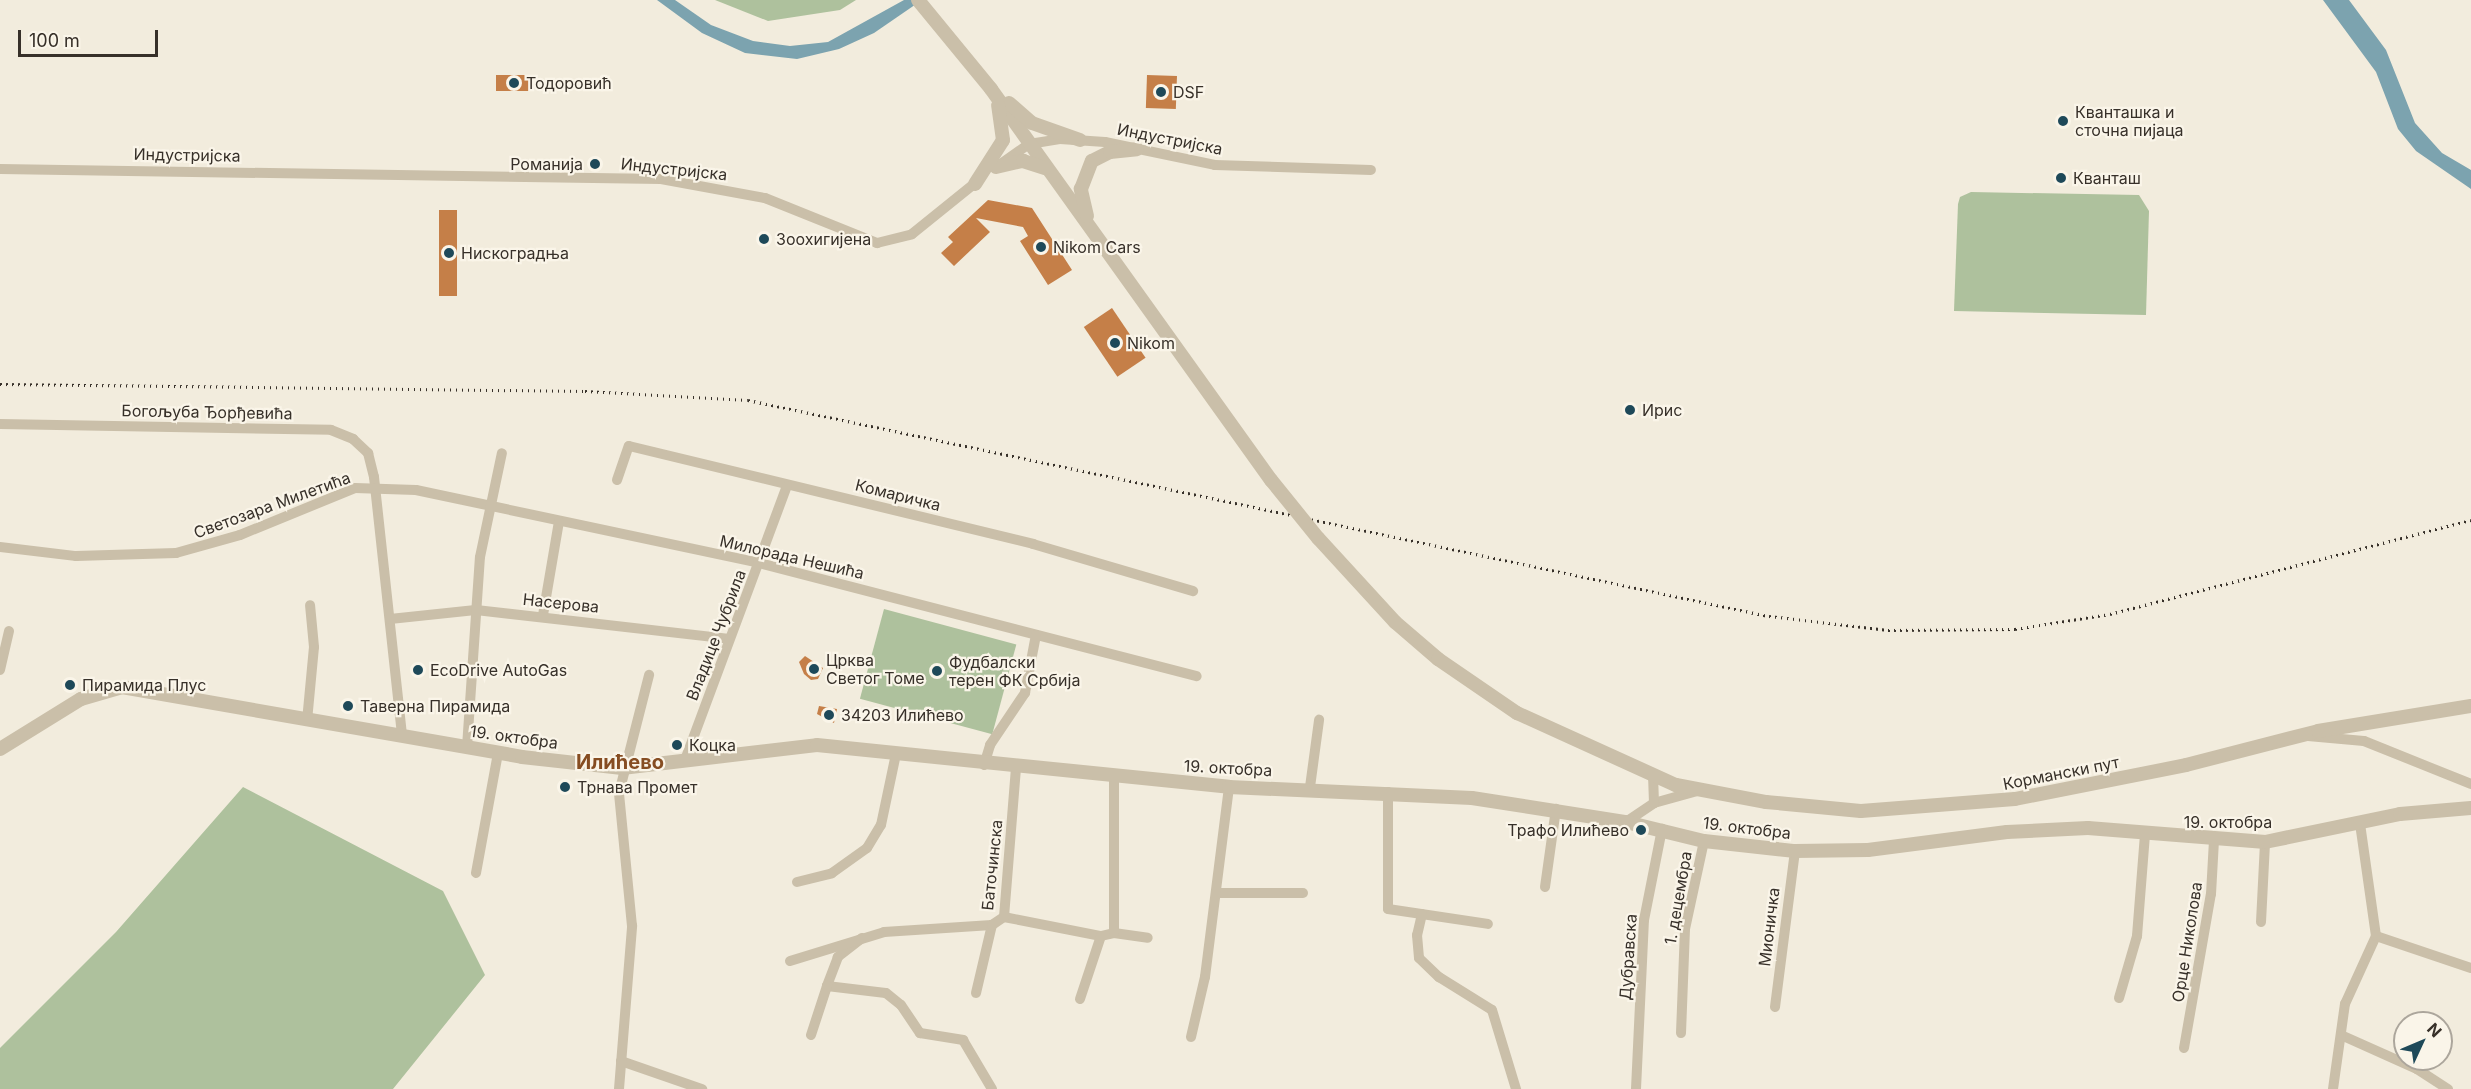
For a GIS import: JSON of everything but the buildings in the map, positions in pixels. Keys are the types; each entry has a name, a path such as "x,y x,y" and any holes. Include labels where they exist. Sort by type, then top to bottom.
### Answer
{"street":[{"path":"918,0 992,89 1002,116 1003,140 975,184"},
{"path":"967,59 1032,123 1080,140"},
{"name":"Кормански пут","path":"992,89 1029,144 1089,224 1271,480 1318,538 1395,622 1480,691 1549,731 1653,776 1700,791 1851,810 1966,805 2186,765 2302,736 2471,705"},
{"name":"Индустријска","path":"0,169 661,179 765,198 877,243 912,234 996,167 1029,144 1080,140 1215,165 1371,170"},
{"path":"1089,224 1081,189 1087,167 1110,152 1137,150"},
{"path":"996,167 1033,161 1049,171"},
{"name":"Богољуба Ђорђевића","path":"0,424 331,430 344,433 368,453 375,490 402,735"},
{"name":"Комаричка","path":"616,480 629,446 1033,544 1192,591"},
{"path":"467,747 476,610 489,506 502,453"},
{"name":"Владице Чубрила","path":"685,760 787,486"},
{"name":"Светозара Милетића","path":"0,547 76,556 176,554 240,535 355,488 375,490"},
{"name":"Милорада Нешића","path":"375,490 416,490 759,563 1197,676"},
{"path":"543,615 559,521"},
{"path":"307,721 314,647 310,605"},
{"name":"Насерова","path":"390,619 476,610 543,615 729,639"},
{"path":"0,670 9,631"},
{"path":"984,765 990,745 1025,693 1036,635"},
{"path":"619,1089 632,926 621,813 622,768 649,675"},
{"name":"19. октобра","path":"0,749 81,699 122,687 226,702 307,721 402,735 498,753 622,768 817,745 984,765 1229,787 1388,792 1556,809 1657,828 1704,841 1795,851 1868,850 2007,832 2088,828 2214,840 2265,842 2360,823 2471,808"},
{"path":"1310,788 1319,720"},
{"path":"2302,736 2364,741 2471,784"},
{"path":"477,873 498,753"},
{"path":"797,882 832,873 867,848 880,825 896,754"},
{"name":"Баточинска","path":"976,993 992,925 1004,917 1016,767"},
{"path":"1653,776 1650,808 1657,828"},
{"path":"1114,777 1114,933"},
{"path":"1191,1037 1206,977 1229,787"},
{"path":"1626,822 1650,808 1700,791"},
{"path":"1388,792 1388,909 1488,924"},
{"path":"1545,888 1556,809"},
{"path":"2333,1089 2345,1004 2376,936 2360,823"},
{"name":"Дубравска","path":"1636,1089 1644,920 1657,828"},
{"path":"2119,998 2137,936 2145,834"},
{"name":"Орце Николова","path":"2184,1048 2211,894 2214,840"},
{"name":"1. децембра","path":"1681,1033 1685,929 1704,841"},
{"path":"2261,922 2265,842"},
{"name":"Мионичка","path":"1775,1007 1795,851"},
{"path":"1216,893 1303,893"},
{"path":"1422,914 1417,935 1419,958 1439,977 1492,1010 1516,1089"},
{"path":"1004,917 1101,936 1114,933 1148,938"},
{"path":"789,961 862,938 898,930 992,925"},
{"path":"1080,999 1101,936"},
{"path":"2376,936 2471,968"},
{"path":"811,1035 838,957 862,938"},
{"path":"827,986 876,989 894,998 920,1033 963,1040 992,1089"},
{"path":"2341,1035 2417,1069 2448,1089"},
{"path":"621,1061 702,1089"}],"green space":[{"path":"715,0 856,0 840,10 768,21"},
{"path":"1971,192 2139,195 2149,211 2146,315 1954,311 1958,204 1960,197"},
{"name":"Фудбалски терен ФК Србија","path":"884,609 1016,644 992,734 860,699"},
{"path":"243,787 443,891 485,975 393,1089 0,1089 0,1048 116,932"}],"water":[{"path":"657,0 675,0 711,25 753,41 790,46 828,42 904,0 922,0 874,33 839,49 797,59 745,53 702,33"},
{"path":"2323,0 2349,0 2386,50 2415,123 2442,153 2471,170 2471,189 2416,151 2398,129 2376,72"}],"railway":[{"path":"0,384 585,391 748,400 1769,616 1888,630 2015,629 2110,614 2471,520"}],"place":[{"name":"Тодоровић","path":"514,83"},
{"name":"DSF","path":"1161,92"},
{"name":"Кванташка и сточна пијаца","path":"2063,121"},
{"name":"Романија","path":"595,164"},
{"name":"Кванташ","path":"2061,178"},
{"name":"Зоохигијена","path":"764,239"},
{"name":"Nikom Cars","path":"1041,247"},
{"name":"Нискоградња","path":"449,253"},
{"name":"Nikom","path":"1115,343"},
{"name":"Ирис","path":"1630,410"},
{"name":"Црква Светог Томе","path":"814,669"},
{"name":"EcoDrive AutoGas","path":"418,670"},
{"name":"Фудбалски терен ФК Србија","path":"937,671"},
{"name":"Пирамида Плус","path":"70,685"},
{"name":"Таверна Пирамида","path":"348,706"},
{"name":"34203 Илићево","path":"829,715"},
{"name":"Коцка","path":"677,745"},
{"name":"Трнава Промет","path":"565,787"},
{"name":"Трафо Илићево","path":"1641,830"}],"district":[{"name":"Илићево","path":"620,762"}]}
